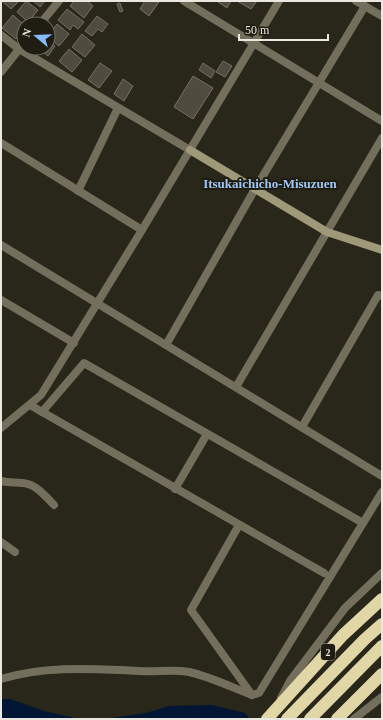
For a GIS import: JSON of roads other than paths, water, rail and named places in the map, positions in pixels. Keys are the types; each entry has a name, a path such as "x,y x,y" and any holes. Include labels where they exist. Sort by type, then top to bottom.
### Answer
{"highway":[{"name":"2","path":"267,718 343,635 382,599"},
{"name":"2","path":"287,719 359,644 382,624"},
{"path":"310,719 382,646"},
{"path":"337,719 382,674"}],"street":[{"path":"46,16 58,1"},
{"path":"184,1 382,121"},
{"path":"1,428 41,395 74,343 279,1"},
{"path":"356,1 382,16"},
{"path":"166,345 255,189 365,6"},
{"path":"1,35 16,43"},
{"path":"1,72 16,53"},
{"path":"37,56 118,108 326,232 382,250"},
{"path":"78,191 118,108"},
{"path":"236,387 382,138"},
{"path":"1,143 142,230"},
{"path":"1,245 382,476"},
{"path":"302,427 378,295 382,296"},
{"path":"1,300 74,343"},
{"path":"42,412 84,363 363,523"},
{"path":"30,405 239,526 324,573"},
{"path":"1,417 8,422"},
{"path":"175,489 207,434"},
{"path":"1,481 24,483 36,487 54,505"},
{"path":"1,679 39,670 68,668 188,672 212,679 252,695 259,693 382,492"},
{"path":"239,526 191,610 252,695"},
{"path":"1,542 15,552"},
{"path":"276,708 290,681 345,608 382,573"},
{"path":"354,719 382,697"}],"water":[{"path":"1,699 10,699 44,711 79,719 1,719"},
{"path":"212,705 245,713 250,719 105,719 146,713 169,706"}],"district":[{"name":"Itsukaichicho-Misuzuen","path":"270,183"}]}
